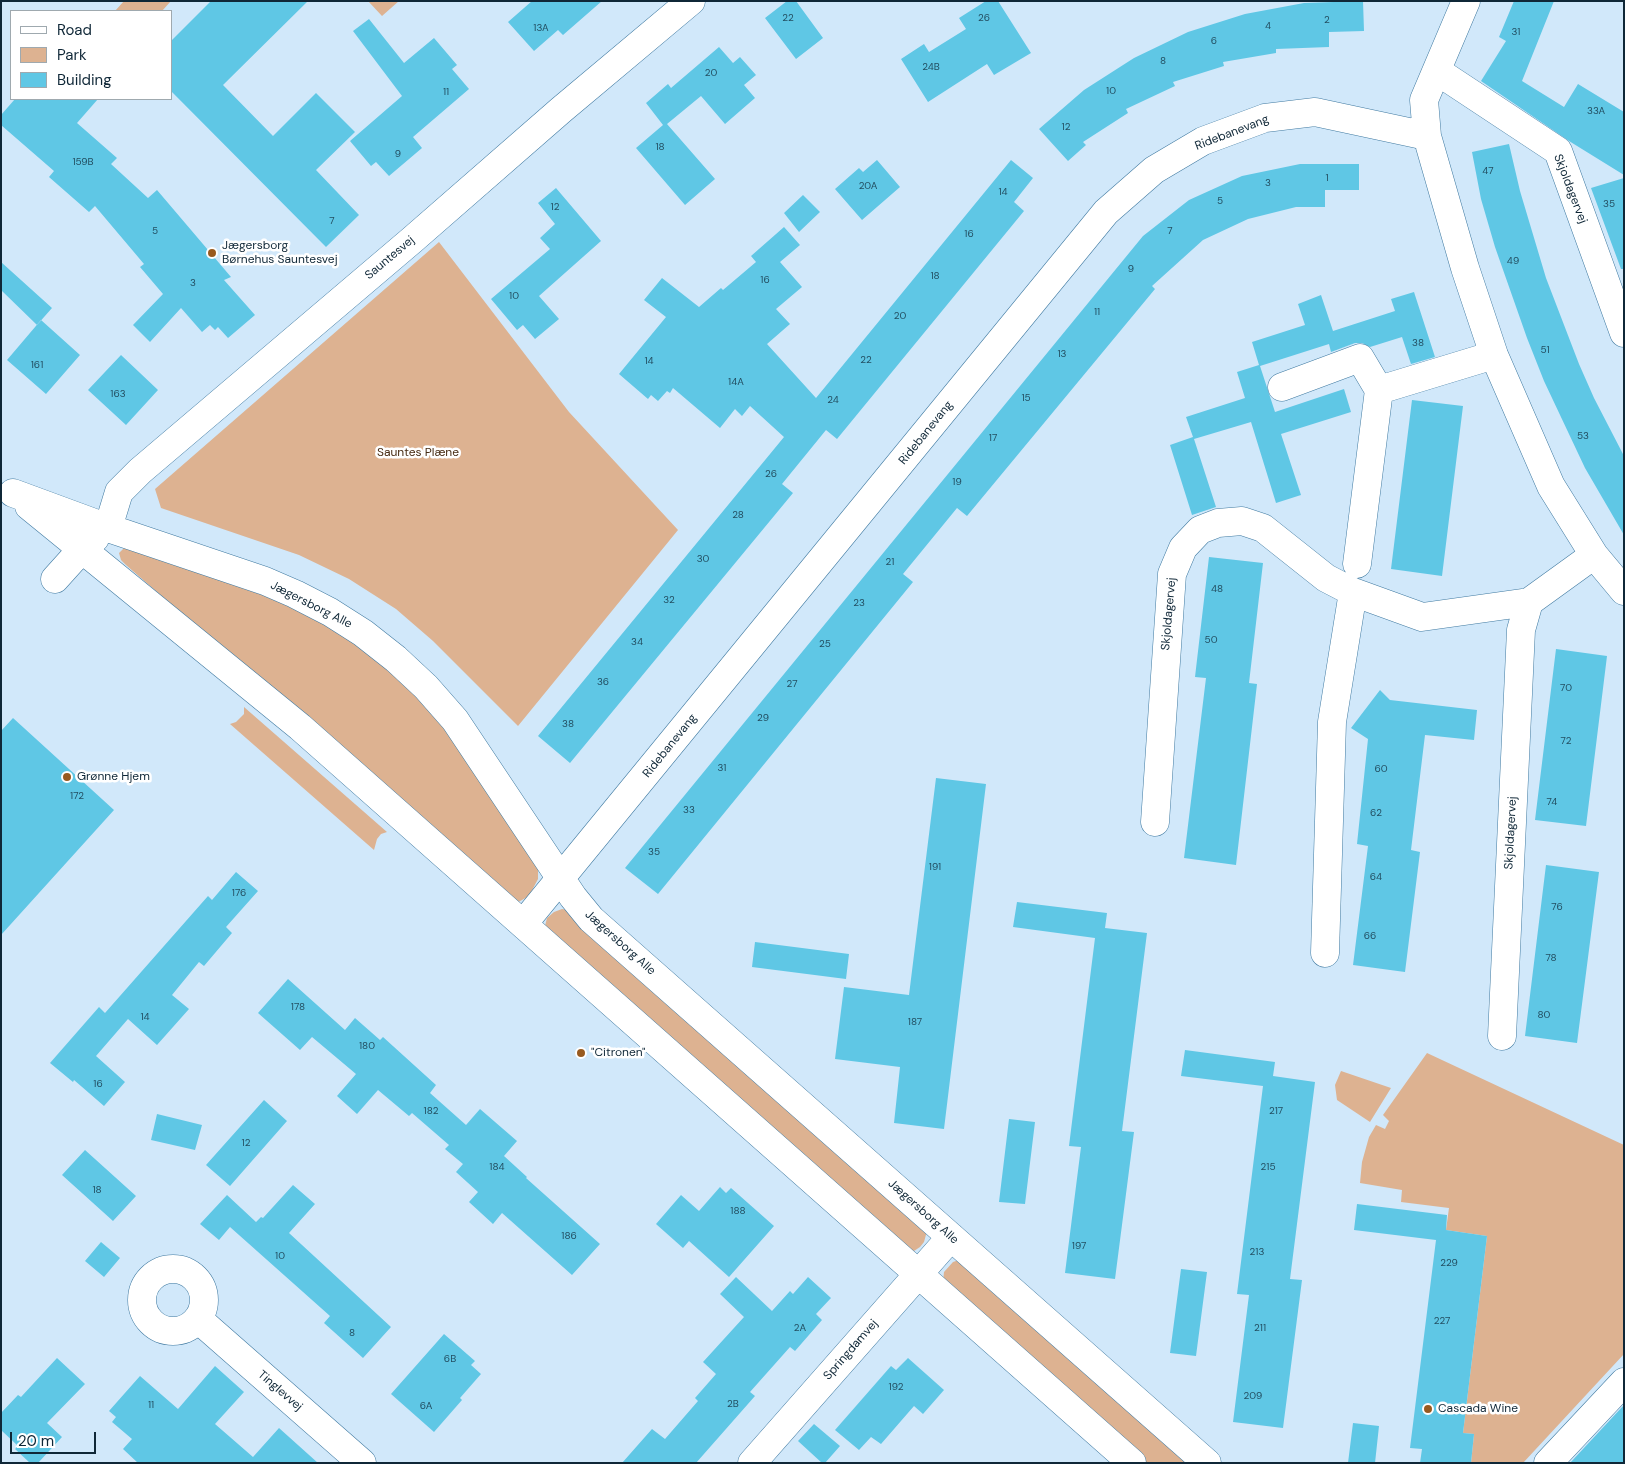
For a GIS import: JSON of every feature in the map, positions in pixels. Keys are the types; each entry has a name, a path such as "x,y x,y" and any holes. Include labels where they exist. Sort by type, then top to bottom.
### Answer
{"street":[{"name":"Sauntesvej","path":"108,528 119,492 140,471 691,1"},
{"path":"1466,1 1424,100 1427,136 1465,268 1494,355 1551,486 1594,555 1624,592"},
{"name":"Skjoldagervej","path":"1437,71 1558,152 1624,333"},
{"name":"Ridebanevang","path":"523,924 1106,212 1154,170 1203,141 1265,118 1315,112 1427,136"},
{"path":"1379,390 1494,355"},
{"path":"1282,387 1360,358 1379,390 1357,564"},
{"name":"Jægersborg Alle","path":"7,488 108,528 265,581 312,603 363,633 396,659 420,681 455,720 573,897 591,919 1207,1463"},
{"name":"Jægersborg Alle","path":"7,488 300,727 1132,1463"},
{"name":"Skjoldagervej","path":"1155,822 1172,574 1183,548 1200,530 1218,523 1242,521 1263,528 1326,578 1353,592 1422,617 1529,602 1594,555"},
{"path":"55,579 82,549 108,528"},
{"path":"1325,953 1332,722 1353,592"},
{"name":"Skjoldagervej","path":"1502,1036 1521,630 1529,602"},
{"name":"Springdamvej","path":"752,1463 951,1237"},
{"name":"Tinglevvej","path":"198,1319 362,1463"},
{"path":"1548,1463 1624,1382"}],"green space":[{"path":"124,1 171,1 163,10 116,10"},
{"path":"368,1 399,1 382,16"},
{"name":"Sauntes Plæne","path":"439,242 569,412 678,530 518,726 433,641 396,609 349,579 299,555 161,508 155,489"},
{"path":"126,546 255,587 365,646 431,709 538,865 538,879 529,896 515,904 126,565 121,560 119,553"},
{"path":"244,707 387,832 381,834 377,839 374,850 230,724 236,722 244,714"},
{"path":"562,909 568,910 927,1231 924,1242 920,1247 914,1251 909,1250 545,926 547,918 554,912"},
{"path":"1427,1053 1624,1145 1624,1354 1523,1463 1471,1463 1474,1434 1463,1433 1487,1236 1446,1230 1449,1208 1401,1202 1402,1190 1360,1183 1362,1162 1369,1137 1376,1125 1385,1129 1389,1121 1383,1115"},
{"path":"1341,1071 1391,1088 1370,1122 1337,1100 1335,1085"},
{"path":"959,1260 1193,1463 1146,1463 947,1287 943,1281 944,1272 953,1262"}],"building":[{"path":"211,1 308,1 223,85 273,136 316,93 355,132 316,170 359,215 326,247 172,92 172,40"},
{"path":"532,1 602,1 563,35 558,30 534,51 508,22"},
{"path":"787,1 796,1 823,38 796,59 765,18"},
{"path":"986,1 998,1 1031,53 994,75 987,64 928,102 901,59 924,44 929,52 966,29 959,18"},
{"path":"1363,1 1364,31 1329,32 1329,47 1276,49 1276,53 1223,62 1224,66 1173,82 1175,86 1126,109 1128,113 1083,142 1086,145 1068,161 1039,129 1084,90 1134,58 1188,32 1245,14 1304,3"},
{"path":"1514,1 1554,1 1522,81 1564,107 1578,84 1624,112 1624,175 1569,141 1481,81 1506,41 1499,37"},
{"path":"369,19 404,63 434,38 457,65 452,69 469,89 413,137 422,148 389,176 376,162 371,166 350,141 402,96 353,31"},
{"path":"719,47 733,63 740,57 756,75 744,85 755,98 725,124 701,96 667,124 715,179 685,205 636,148 663,125 646,103 668,84 671,88"},
{"path":"14,100 97,100 77,123 117,158 111,164 148,198 157,190 231,277 224,280 255,315 228,338 218,327 215,330 210,325 202,332 181,308 150,342 133,325 163,294 140,267 144,264 95,206 89,212 49,177 54,171 1,125 1,115"},
{"path":"1509,144 1520,191 1546,278 1579,364 1624,456 1624,535 1585,468 1544,381 1495,247 1481,199 1472,152"},
{"path":"877,160 900,187 862,220 835,189 859,168 863,172"},
{"path":"1011,160 1033,178 1014,202 1024,211 837,439 826,430 782,484 793,493 570,763 538,736 784,437 750,406 742,416 735,409 720,428 673,388 670,393 667,391 658,401 651,395 648,399 619,374 666,317 644,300 662,278 699,307 721,288 723,290 756,262 751,256 784,227 800,245 780,262 802,287 776,309 790,324 767,344 816,398"},
{"path":"1300,164 1359,164 1359,190 1325,190 1325,207 1296,207 1248,219 1203,240 1152,286 1155,289 967,516 957,508 903,574 913,582 658,894 625,868 1143,236 1189,200 1242,176"},
{"path":"1624,178 1624,269 1621,269 1591,188"},
{"path":"556,188 601,241 539,296 559,319 535,339 523,325 517,330 491,299 550,249 540,238 555,224 538,203"},
{"path":"803,195 820,212 799,232 784,213"},
{"path":"1,262 52,308 37,325 1,290"},
{"path":"1414,292 1435,357 1411,364 1402,337 1370,347 1362,343 1355,343 1331,352 1329,344 1260,366 1275,412 1344,389 1351,412 1281,434 1301,495 1276,503 1251,422 1194,439 1216,507 1192,515 1170,445 1193,437 1186,417 1245,398 1237,372 1259,365 1252,342 1305,325 1298,304 1321,295 1333,331 1395,311 1391,299"},
{"path":"41,320 80,355 46,394 7,360"},
{"path":"121,355 158,390 126,425 88,390"},
{"path":"1412,400 1463,406 1442,576 1391,569"},
{"path":"1209,557 1263,563 1249,683 1257,684 1236,865 1184,858 1206,678 1195,677"},
{"path":"1556,649 1607,656 1586,826 1535,820"},
{"path":"1380,690 1390,700 1477,710 1474,740 1425,735 1411,850 1420,852 1405,972 1353,965 1368,846 1357,844 1368,739 1351,728"},
{"path":"13,718 114,810 1,935 1,731"},
{"path":"936,778 986,784 944,1129 894,1123 900,1067 835,1059 844,987 909,995"},
{"path":"1546,865 1599,872 1577,1043 1525,1036"},
{"path":"236,872 258,891 226,927 232,933 204,966 199,962 172,995 189,1009 157,1045 128,1019 96,1056 125,1082 104,1106 74,1080 73,1082 50,1063 99,1007 105,1013 208,896 212,900"},
{"path":"1017,902 1107,913 1105,928 1147,933 1122,1131 1134,1132 1115,1279 1065,1273 1081,1147 1069,1146 1095,938 1013,927"},
{"path":"755,942 849,954 846,979 752,967"},
{"path":"288,979 345,1030 355,1018 380,1040 383,1037 436,1085 430,1093 466,1125 480,1109 517,1141 504,1156 600,1244 572,1275 502,1213 493,1224 469,1202 478,1192 456,1172 463,1164 445,1149 449,1145 412,1113 409,1116 378,1090 357,1114 337,1096 356,1074 312,1037 300,1050 258,1013"},
{"path":"1185,1050 1275,1062 1273,1076 1315,1082 1290,1279 1302,1280 1283,1428 1233,1422 1249,1295 1237,1294 1263,1086 1181,1076"},
{"path":"264,1100 287,1121 230,1186 206,1165"},
{"path":"157,1114 202,1125 195,1150 151,1140"},
{"path":"1009,1119 1035,1122 1025,1204 999,1202"},
{"path":"85,1150 136,1196 113,1221 62,1175"},
{"path":"293,1185 315,1204 289,1233 391,1327 363,1358 324,1323 330,1316 230,1227 219,1240 200,1224 227,1195 256,1222 261,1217 263,1218"},
{"path":"720,1187 726,1193 731,1188 774,1226 729,1277 689,1241 683,1248 656,1224 681,1195 699,1211"},
{"path":"1357,1204 1447,1215 1446,1230 1487,1236 1463,1433 1474,1434 1471,1463 1420,1463 1422,1449 1410,1448 1436,1240 1354,1230"},
{"path":"101,1242 120,1258 104,1277 85,1261"},
{"path":"1181,1269 1207,1272 1196,1356 1170,1353"},
{"path":"736,1277 772,1311 790,1291 793,1294 808,1277 831,1298 816,1314 822,1320 795,1351 790,1347 750,1392 755,1396 696,1463 622,1463 652,1429 665,1439 698,1401 695,1398 716,1374 703,1362 744,1317 720,1294"},
{"path":"444,1334 475,1361 471,1365 481,1374 460,1398 462,1400 434,1432 391,1394"},
{"path":"57,1358 85,1384 47,1423 62,1437 38,1463 30,1463 15,1449 18,1446 1,1430 1,1413 18,1395 21,1397"},
{"path":"908,1358 944,1390 923,1414 914,1406 881,1444 871,1437 859,1450 835,1430 891,1366 896,1370"},
{"path":"215,1366 244,1392 215,1424 253,1457 279,1428 318,1463 138,1463 123,1449 132,1439 112,1422 116,1417 109,1411 140,1376 178,1409"},
{"path":"1624,1405 1624,1463 1570,1463"},
{"path":"1353,1423 1379,1426 1375,1463 1348,1463"},
{"path":"814,1424 840,1446 825,1463 822,1463 798,1441"}],"place":[{"name":"Jægersborg Børnehus Sauntesvej","path":"212,253"},
{"name":"Grønne Hjem","path":"67,777"},
{"name":"\"Citronen\"","path":"581,1053"},
{"name":"Cascada Wine","path":"1428,1409"}]}
